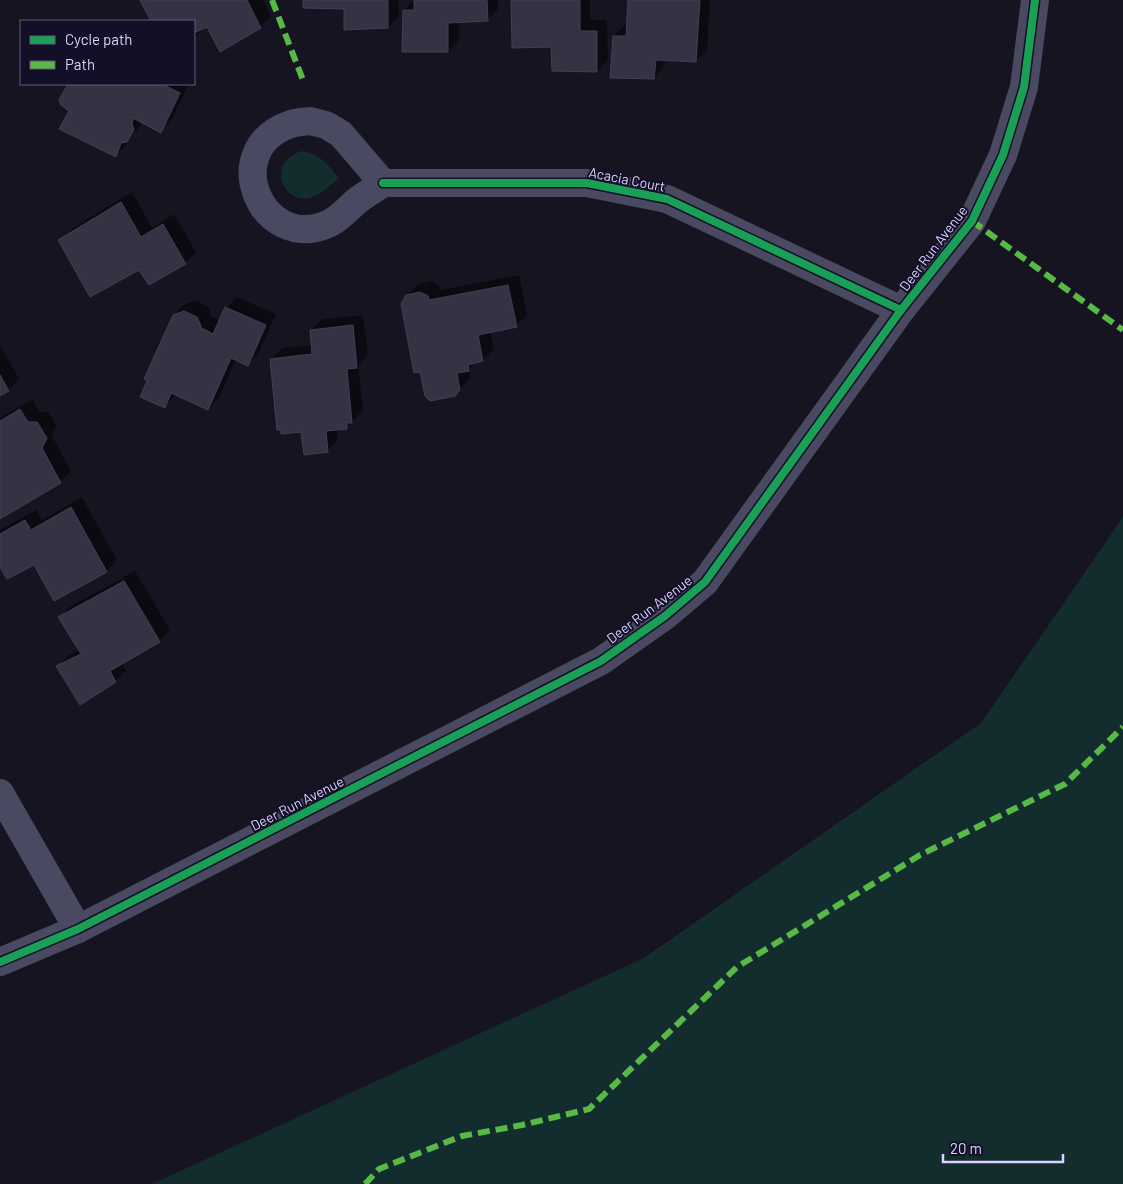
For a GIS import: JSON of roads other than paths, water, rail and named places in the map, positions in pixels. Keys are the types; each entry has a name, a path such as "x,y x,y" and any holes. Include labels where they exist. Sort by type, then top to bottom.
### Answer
{"street":[{"name":"Deer Run Avenue","path":"0,962 78,929 601,661 665,616 705,582 901,310 972,221 1003,155 1024,87 1034,0"},
{"path":"310,121 326,125 341,134 383,183 329,224 311,228 294,228 277,221 264,209 255,193 252,176 255,158 263,142 276,130 292,123 310,121"},
{"name":"Acacia Court","path":"383,183 587,183 668,200 901,310"},
{"path":"0,793 78,929"}]}
